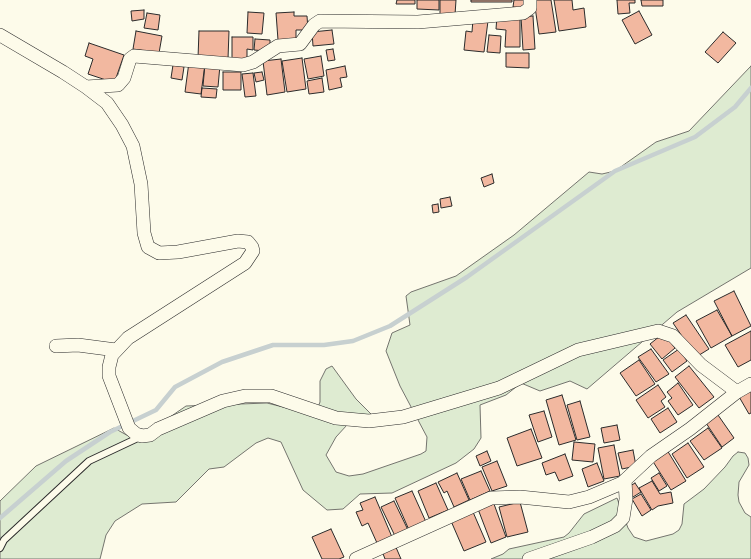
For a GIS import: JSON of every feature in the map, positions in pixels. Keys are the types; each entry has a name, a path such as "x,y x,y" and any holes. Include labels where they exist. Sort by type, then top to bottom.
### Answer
{"street":[{"path":"86,87 118,85 124,78 130,59 134,56 243,65 253,62 278,46 300,44 314,25 320,21 418,22 523,13 530,8 530,0"},
{"path":"0,36 64,72 107,103 122,125 133,146 141,184 144,233 148,247 159,254 238,241 248,242 252,247 253,251 245,263 128,338 116,350 110,361 109,376 129,428 142,436 150,435 158,429 223,400 245,396 271,396 336,418 369,421 403,417 499,388 578,350 658,331 673,336 701,365 737,392"},
{"path":"56,346 78,345 116,350"},
{"path":"356,559 491,498 520,497 569,502 589,497 622,483 651,456 690,429 737,392 751,384"},
{"path":"529,559 592,538 615,526 623,518 626,499 625,480"}],"lane":[{"path":"0,548 4,540 89,461 142,436"}],"green space":[{"path":"751,66 751,268 677,312 587,389 570,381 540,391 521,383 506,395 480,405 481,438 474,449 456,463 392,493 360,494 343,509 327,510 303,490 281,442 268,438 256,443 224,467 209,469 176,502 142,504 115,521 106,535 100,559 0,559 0,501 36,466 114,428 132,438 144,435 186,406 267,403 315,415 320,402 320,381 326,369 332,366 356,399 372,415 347,425 336,437 326,455 336,472 349,476 363,474 426,451 427,437 400,386 386,351 392,333 410,325 406,296 411,292 456,276 514,235 589,172 602,174 615,171 656,142 689,131"},
{"path":"738,452 745,453 748,458 749,465 739,482 738,495 739,502 745,513 751,517 751,559 491,559 503,554 509,549 564,537 584,514 617,498 628,528 634,537 646,541 673,534 679,530 682,524 684,504 704,489"}],"building":[{"path":"397,0 415,0 415,4 396,4"},
{"path":"417,0 439,0 439,10 417,9"},
{"path":"440,0 456,0 455,15 440,15"},
{"path":"471,0 512,0 512,2 471,2"},
{"path":"514,0 526,0 522,8 513,7"},
{"path":"534,0 551,0 556,32 539,34"},
{"path":"554,0 572,0 573,10 584,8 586,27 559,31"},
{"path":"617,0 635,0 635,3 629,3 630,13 618,14"},
{"path":"641,0 663,0 663,6 642,6"},
{"path":"144,10 144,19 132,21 131,11"},
{"path":"639,11 652,35 635,44 622,20"},
{"path":"248,12 264,13 262,34 247,33"},
{"path":"294,12 294,16 307,16 308,30 296,30 296,39 278,40 276,13"},
{"path":"147,13 160,15 158,30 144,28"},
{"path":"497,16 520,17 520,47 505,47 506,30 496,29"},
{"path":"533,16 535,49 523,50 521,17"},
{"path":"473,19 488,21 484,52 464,50 466,31 472,32"},
{"path":"332,30 334,44 313,46 312,32"},
{"path":"136,31 162,36 159,53 133,49"},
{"path":"199,31 229,31 228,59 198,58"},
{"path":"723,32 736,43 718,63 705,52"},
{"path":"489,35 501,36 500,53 487,52"},
{"path":"232,37 253,37 253,50 247,49 247,60 232,60"},
{"path":"255,39 270,40 270,48 266,51 254,50"},
{"path":"89,43 124,55 116,78 112,82 88,74 93,59 85,56"},
{"path":"333,49 335,60 328,61 326,50"},
{"path":"506,53 529,53 529,68 506,67"},
{"path":"321,56 324,76 308,79 304,59"},
{"path":"302,58 306,89 287,92 282,61"},
{"path":"281,59 285,92 267,95 263,61"},
{"path":"189,62 205,64 201,94 185,92"},
{"path":"205,64 220,65 218,87 203,86"},
{"path":"173,65 184,67 182,80 171,78"},
{"path":"345,66 347,77 340,78 342,87 329,90 326,70"},
{"path":"223,72 241,72 241,90 223,90"},
{"path":"262,72 264,80 256,82 254,73"},
{"path":"253,73 256,96 245,97 242,74"},
{"path":"322,78 324,92 309,94 307,81"},
{"path":"202,88 217,89 216,98 201,97"},
{"path":"492,174 494,183 484,187 481,178"},
{"path":"450,197 452,206 441,208 440,199"},
{"path":"438,204 439,212 433,213 432,205"},
{"path":"734,291 751,326 732,336 714,301"},
{"path":"717,310 732,336 711,348 696,321"},
{"path":"686,315 709,349 696,357 673,323"},
{"path":"751,331 751,360 738,367 725,345"},
{"path":"660,336 668,339 675,348 662,359 650,344"},
{"path":"651,349 669,374 656,382 638,357"},
{"path":"679,349 687,361 672,372 663,360"},
{"path":"639,360 655,384 636,396 620,373"},
{"path":"689,366 714,397 699,408 675,377"},
{"path":"678,383 693,405 678,415 668,401 672,398 667,392"},
{"path":"658,385 666,397 661,401 665,407 648,418 636,400"},
{"path":"751,389 751,413 749,414 738,395"},
{"path":"562,395 576,440 559,445 546,400"},
{"path":"580,401 590,437 577,440 567,405"},
{"path":"668,408 677,422 660,433 651,419"},
{"path":"544,411 552,437 538,442 529,415"},
{"path":"718,415 734,438 722,447 706,423"},
{"path":"617,425 620,440 604,443 601,428"},
{"path":"708,428 722,448 704,460 690,441"},
{"path":"531,429 542,458 517,466 507,438"},
{"path":"574,442 595,444 593,462 572,460"},
{"path":"688,443 704,467 687,478 672,454"},
{"path":"614,445 620,476 604,479 598,448"},
{"path":"633,450 636,466 622,469 618,453"},
{"path":"667,450 686,481 671,490 652,460"},
{"path":"487,451 491,461 480,466 476,456"},
{"path":"565,454 573,476 559,481 555,472 546,475 542,463"},
{"path":"497,461 507,486 492,491 482,467"},
{"path":"597,463 604,481 588,487 582,469"},
{"path":"481,471 490,491 470,500 461,479"},
{"path":"457,473 469,500 454,507 447,491 444,493 438,482"},
{"path":"659,473 667,486 659,491 651,478"},
{"path":"652,481 660,494 671,492 673,503 658,506 652,510 639,488"},
{"path":"436,483 448,510 429,518 418,491"},
{"path":"635,483 641,492 633,497 627,488"},
{"path":"412,491 426,522 409,530 395,498"},
{"path":"641,494 651,510 642,516 632,499"},
{"path":"375,497 392,537 377,543 368,523 362,526 356,512 363,510 360,503"},
{"path":"394,501 408,530 395,536 381,507"},
{"path":"520,502 528,532 507,537 499,507"},
{"path":"494,504 506,537 491,543 478,509"},
{"path":"473,512 486,542 464,551 451,521"},
{"path":"331,529 344,557 339,559 322,559 312,537"},
{"path":"395,545 401,559 385,559 382,551"}],"waterway":[{"path":"0,518 66,461 110,432 156,410 175,387 222,362 273,345 324,345 353,341 390,326 467,277 615,171 695,137 735,107 751,88"}]}
